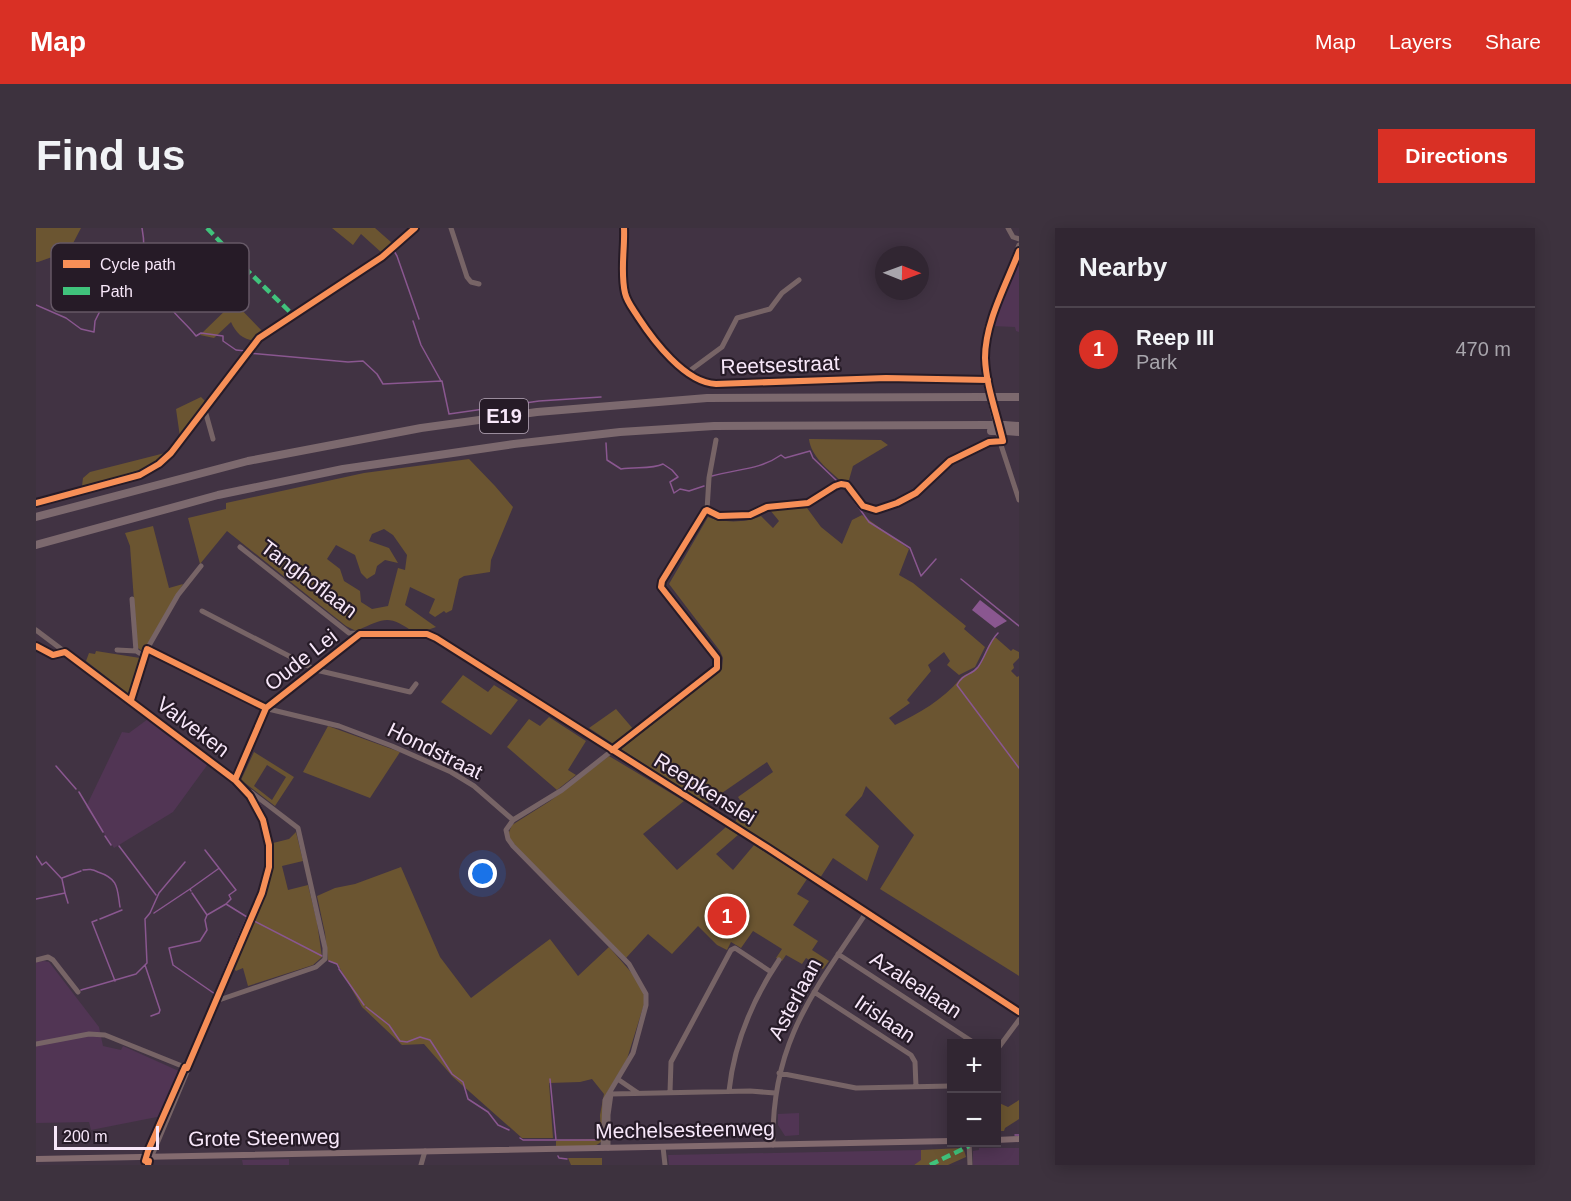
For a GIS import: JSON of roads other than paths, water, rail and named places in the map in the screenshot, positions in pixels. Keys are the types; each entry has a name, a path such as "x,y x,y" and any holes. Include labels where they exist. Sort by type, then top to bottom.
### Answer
{"highway":[{"name":"E19","path":"36,517 249,461 421,428 537,412 707,398 1019,397"},
{"name":"E19","path":"36,545 218,495 343,469 514,444 620,432 714,426 978,425 990,428 1019,426"},
{"path":"1005,428 1019,432"}],"main road":[{"path":"1001,1140 1019,1139"},
{"name":"Mechelsesteenweg","path":"422,1151 947,1141"},
{"name":"Grote Steenweg","path":"36,1159 422,1151"}],"street":[{"path":"36,503 151,470 171,453 259,338 382,257 415,228"},
{"path":"452,228 467,277 471,282 479,284"},
{"name":"Reetsestraat","path":"624,228 626,298 659,347 688,372 704,382 716,384 886,378 985,380"},
{"path":"1008,228 1013,237 1019,239"},
{"path":"1019,244 987,329 983,354 985,380 1000,442 1019,500"},
{"name":"Reetsestraat","path":"688,372 719,350 737,318 770,309 782,293 799,280"},
{"path":"203,410 213,439"},
{"path":"606,1148 611,1094 633,1053 647,1002 645,991 629,964 513,846 506,830 513,820 548,799 717,668 717,658 661,587 668,571 707,510 709,478 716,440"},
{"path":"707,510 718,516 750,516 766,507 808,503 842,484 847,485 863,506 876,510 916,493 950,461 989,442 1000,442"},
{"name":"Tanghoflaan","path":"240,547 350,633 360,634"},
{"path":"131,700 147,649 178,595 201,566"},
{"path":"132,599 136,651"},
{"path":"202,611 316,670 410,692 416,684"},
{"name":"Valveken","path":"36,630 131,700 235,780 247,792"},
{"name":"Oude Lei","path":"235,780 266,708 360,634"},
{"name":"Reepkenslei","path":"360,634 427,634 436,638 1019,1012"},
{"path":"36,646 53,655 65,652"},
{"name":"Hondstraat","path":"147,649 266,708 339,726 410,754 463,779 513,820"},
{"path":"117,650 136,651 144,656"},
{"path":"148,1165 262,893 269,867 269,845 263,820 247,792"},
{"path":"216,1001 316,967 325,959 325,948 298,828 251,792 247,792"},
{"name":"Asterlaan","path":"773,1145 775,1093 792,1033 814,992 866,913"},
{"path":"670,1092 670,1064 731,950 735,948 771,972"},
{"name":"Azalealaan","path":"838,954 968,1039"},
{"path":"36,960 48,957 53,960 78,992"},
{"path":"729,1091 744,1029 754,1004 779,960"},
{"name":"Irislaan","path":"814,992 911,1055 915,1065 916,1087"},
{"path":"1001,1044 1019,1020"},
{"path":"36,1044 89,1034 105,1035 187,1068"},
{"path":"779,1073 855,1088 947,1086"},
{"path":"619,1080 638,1093"},
{"path":"611,1094 754,1090 775,1093"},
{"path":"663,1147 665,1165"},
{"path":"969,1147 970,1165"},
{"path":"420,1165 422,1151"}],"waterway":[{"path":"142,228 144,243"},
{"path":"394,251 419,319"},
{"path":"36,305 51,312"},
{"path":"52,312 66,318 81,329 94,332 95,321 100,312"},
{"path":"174,312 196,336 201,333 223,336 223,341 236,350 246,351"},
{"path":"413,321 421,345 441,381"},
{"path":"249,353 348,362 363,361 377,374 383,384 442,381 449,414 539,401 601,397"},
{"path":"606,443 607,460 621,469 663,464 672,470 678,477 670,482 674,493 680,489 689,491 704,486"},
{"path":"712,476 765,464 781,455 785,458 810,451 813,458 837,481"},
{"path":"847,491 869,522 910,548 921,576 936,559"},
{"path":"961,579 1019,626"},
{"path":"998,633 978,667 962,678 957,685 1019,768"},
{"path":"56,766 76,789"},
{"path":"79,792 103,832"},
{"path":"256,798 263,812 271,840 268,882 258,910"},
{"path":"105,836 111,845"},
{"path":"119,846 156,895"},
{"path":"205,850 236,890 229,895 231,899 226,904 247,917"},
{"path":"36,856 42,865 46,862 62,879 65,893"},
{"path":"81,990 136,974 147,963 145,919 159,893 185,862"},
{"path":"191,891 190,889 218,869"},
{"path":"83,870 94,870 110,878 116,885 120,907"},
{"path":"62,878 81,871"},
{"path":"154,913 190,889"},
{"path":"36,899 65,893 68,903"},
{"path":"192,893 207,915 226,904"},
{"path":"100,919 122,910"},
{"path":"241,951 257,913"},
{"path":"207,915 205,920 207,930 200,941 169,948 173,965 215,994"},
{"path":"230,957 247,917"},
{"path":"97,920 92,922 115,981"},
{"path":"254,921 322,956"},
{"path":"223,974 229,959"},
{"path":"329,961 337,964 339,968"},
{"path":"145,965 160,1010 159,1013 151,1016"},
{"path":"339,969 364,1005"},
{"path":"208,1011 222,976"},
{"path":"366,1007 389,1025 400,1041 407,1042 420,1037 430,1040 452,1074 463,1082 468,1099 488,1112 498,1125 509,1130"},
{"path":"550,1079 556,1140"},
{"path":"520,1138 523,1140 555,1140"},
{"path":"557,1140 597,1140"},
{"path":"558,1156 567,1159"}],"place":[{"name":"Reep III","path":"727,916"}]}
